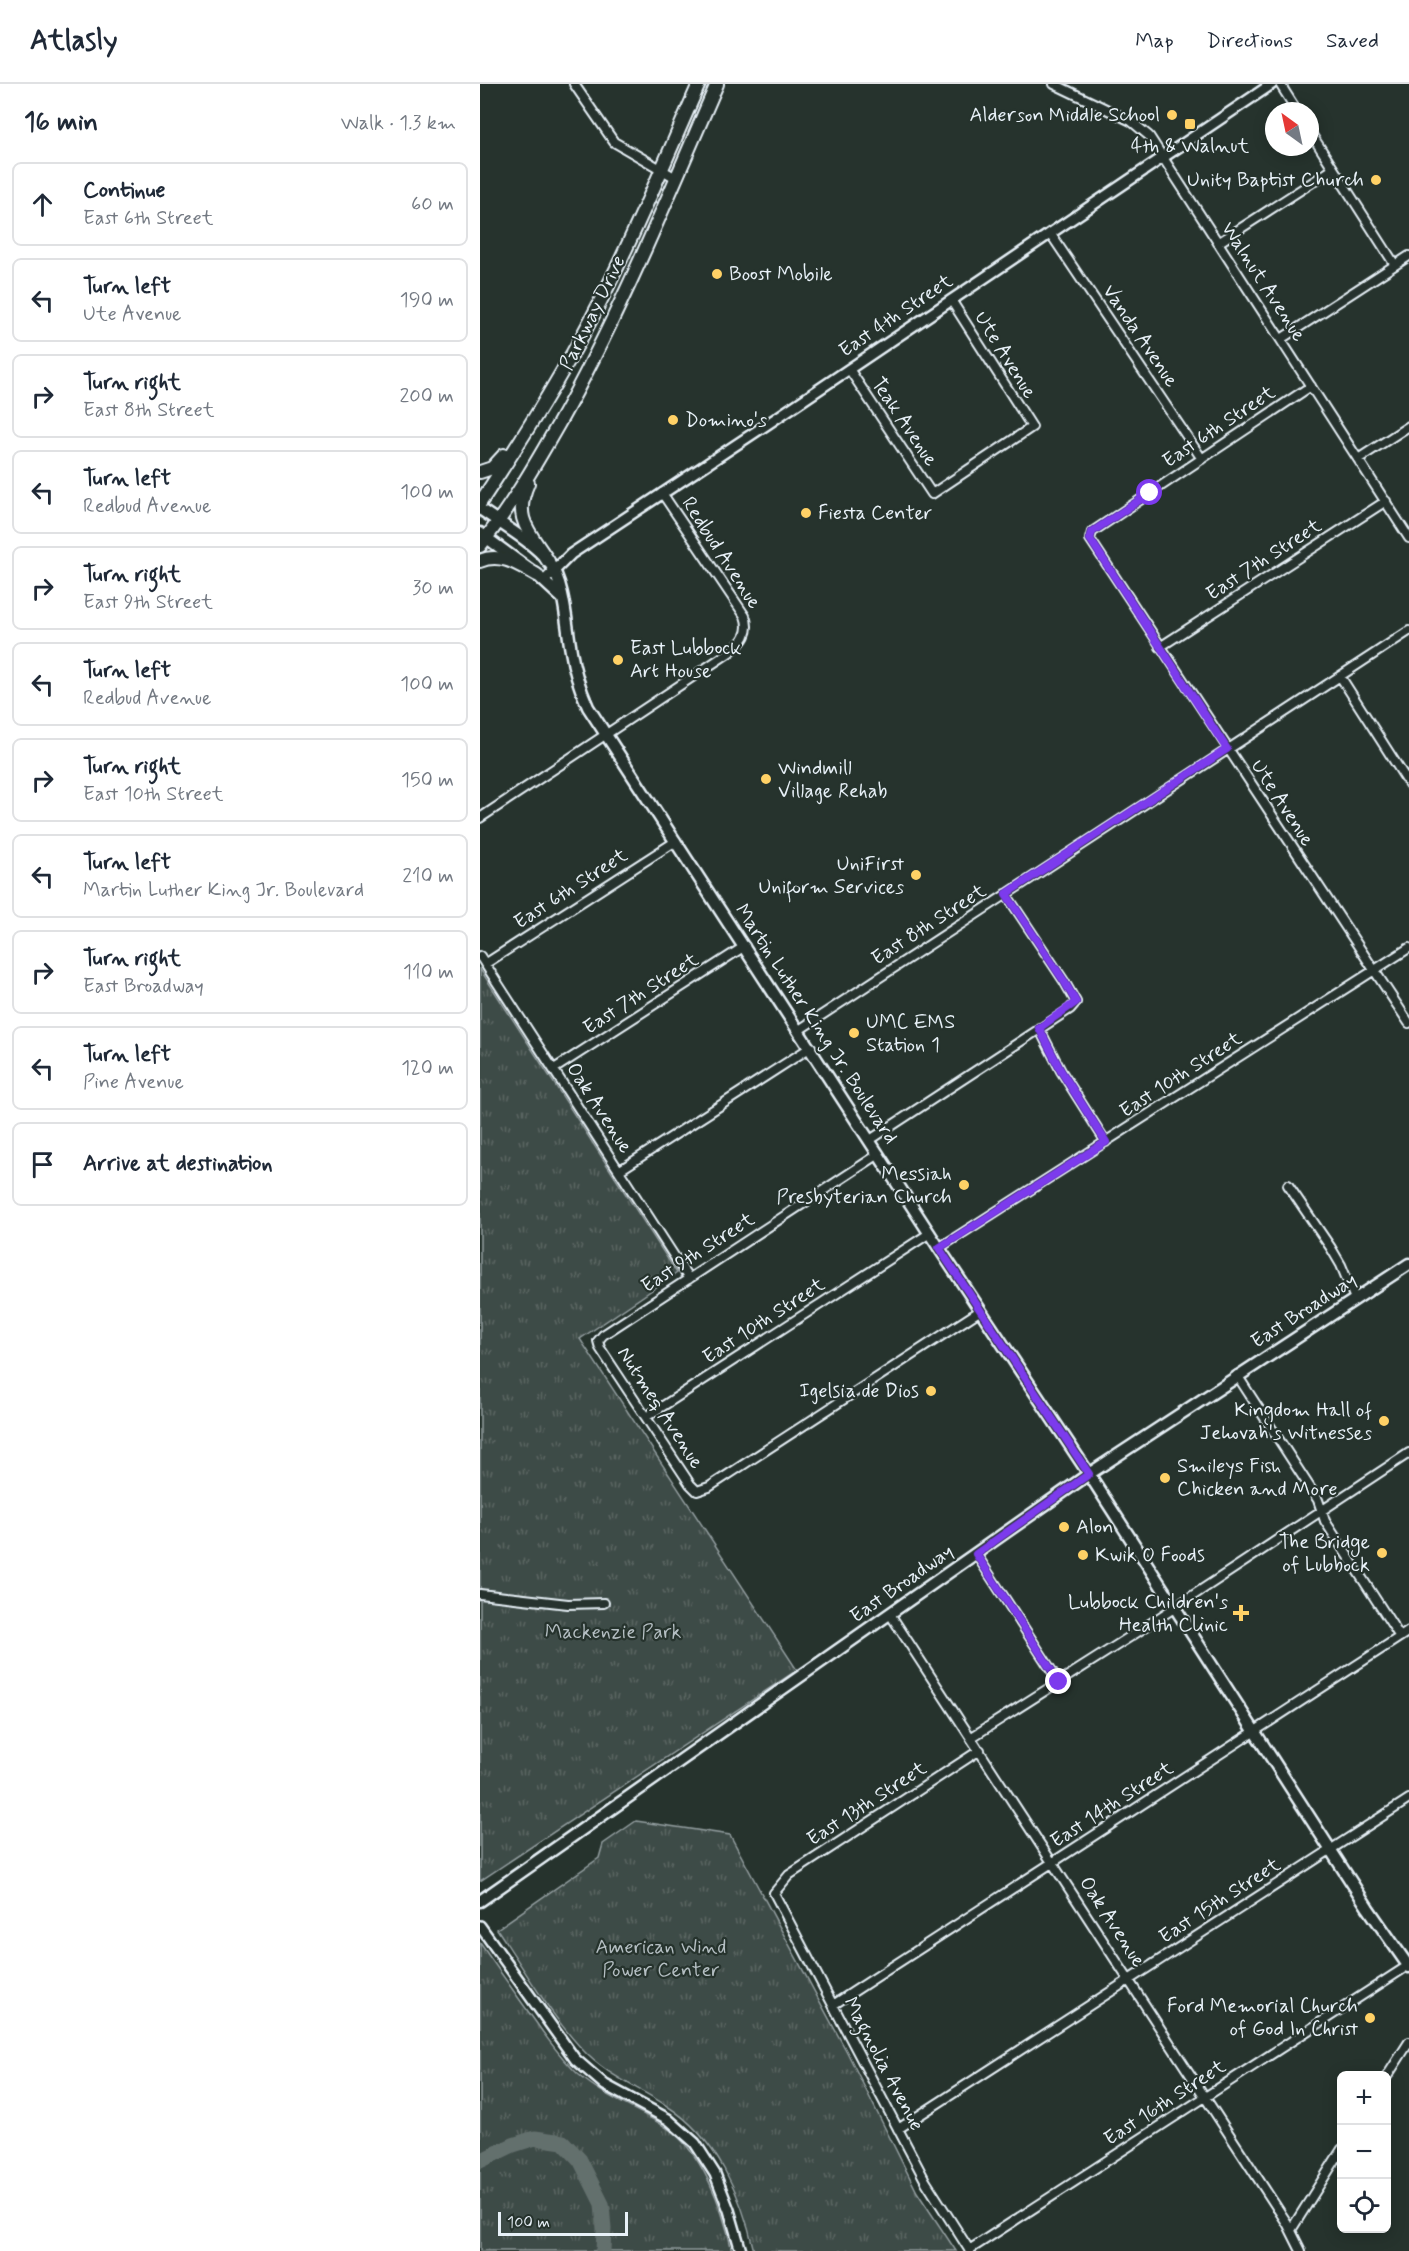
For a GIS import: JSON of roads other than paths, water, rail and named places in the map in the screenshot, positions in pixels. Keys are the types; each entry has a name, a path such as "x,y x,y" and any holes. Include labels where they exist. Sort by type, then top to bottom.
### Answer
{"highway":[{"name":"Parkway Drive","path":"480,503 601,301 699,84"},
{"name":"Parkway Drive","path":"482,539 497,521 544,449 603,340 717,84"},
{"path":"480,472 492,468 528,426"},
{"path":"544,449 523,495 521,508 526,528 551,565"},
{"path":"480,561 501,557 540,578"}],"main road":[{"path":"480,509 551,565"},
{"path":"482,539 540,578 562,598"},
{"name":"Martin Luther King Jr. Boulevard","path":"551,565 562,598 578,684 588,707 811,1047 939,1248 1089,1474 1330,1849 1409,1966"},
{"name":"East Broadway","path":"480,1901 1089,1474 1409,1264"}],"street":[{"path":"574,84 614,142 676,178"},
{"name":"Walnut Avenue","path":"1054,84 1136,124 1149,136 1409,538"},
{"name":"East 4th Street","path":"540,578 551,565 849,369 1272,84"},
{"path":"1280,84 1291,102"},
{"path":"1319,146 1395,265"},
{"path":"1218,243 1333,169"},
{"name":"Vanda Avenue","path":"1050,233 1202,459"},
{"path":"1281,339 1409,256"},
{"name":"Ute Avenue","path":"932,494 1032,427 951,300"},
{"name":"Teak Avenue","path":"849,369 932,494"},
{"name":"East 6th Street","path":"1090,539 1092,532 1311,386"},
{"path":"1358,459 1409,426"},
{"name":"Redbud Avenue","path":"606,735 730,652 742,642 747,633 745,616 662,493"},
{"name":"East 7th Street","path":"1160,647 1386,501"},
{"name":"Ute Avenue","path":"1090,539 1409,1023"},
{"name":"East 8th Street","path":"799,1030 1409,631"},
{"path":"1340,676 1409,784"},
{"path":"480,818 606,735"},
{"name":"East 6th Street","path":"485,964 675,841"},
{"path":"870,1140 1076,1002 1006,894"},
{"name":"East 7th Street","path":"554,1070 745,946"},
{"name":"East 10th Street","path":"939,1248 1409,948"},
{"name":"Oak Avenue","path":"480,956 689,1279"},
{"path":"1039,1028 1061,1071 1106,1142"},
{"path":"620,1170 811,1047"},
{"name":"East 9th Street","path":"598,1341 603,1335 879,1154"},
{"path":"1288,1185 1331,1248 1355,1299"},
{"name":"East 10th Street","path":"646,1417 930,1233"},
{"name":"Nutmeq Avenue","path":"598,1341 690,1484 697,1491 709,1487 981,1310"},
{"path":"1237,1375 1318,1500 1325,1521 1400,1637"},
{"path":"972,1737 1409,1454"},
{"path":"976,1554 1059,1682"},
{"path":"480,1594 568,1604 604,1603"},
{"name":"Oak Avenue","path":"890,1614 1291,2230 1297,2249"},
{"name":"East 14th Street","path":"833,2005 1409,1631"},
{"name":"East 13th Street","path":"776,1889 789,1875 980,1750"},
{"name":"East 15th Street","path":"898,2129 1409,1799"},
{"name":"Magnolia Avenue","path":"776,1889 774,1893 778,1903 926,2182 969,2251"},
{"path":"480,1926 575,2059 605,2085 668,2119 695,2143 715,2174 741,2251"},
{"name":"East 16th Street","path":"969,2251 1409,1966"},
{"path":"1390,2071 1409,2042"},
{"path":"1291,2230 1337,2155"}],"waterway":[{"path":"480,2161 513,2145 535,2138 563,2142 580,2160 602,2204 603,2251"}],"place":[{"name":"Alderson Middle School","path":"1172,115"},
{"name":"4th & Walnut","path":"1190,124"},
{"name":"Unity Baptist Church","path":"1376,180"},
{"name":"Boost Mobile","path":"717,274"},
{"name":"Domino's","path":"673,420"},
{"name":"Fiesta Center","path":"806,513"},
{"name":"East Lubbock Art House","path":"618,660"},
{"name":"Windmill Village Rehab","path":"766,779"},
{"name":"UniFirst Uniform Services","path":"916,875"},
{"name":"UMC EMS Station 1","path":"854,1033"},
{"name":"Messiah Presbyterian Church","path":"964,1185"},
{"name":"Igelsia de Dios","path":"931,1391"},
{"name":"Kingdom Hall of Jehovah's Witnesses","path":"1384,1421"},
{"name":"Smileys Fish Chicken and More","path":"1165,1478"},
{"name":"Alon","path":"1064,1527"},
{"name":"The Bridge of Lubbock","path":"1382,1553"},
{"name":"Kwik O Foods","path":"1083,1555"},
{"name":"Lubbock Children's Health Clinic","path":"1241,1613"},
{"name":"Ford Memorial Church of God In Christ","path":"1370,2018"}],"park label":[{"name":"Mackenzie Park","path":"613,1632"},
{"name":"American Wind Power Center","path":"661,1958"}]}
